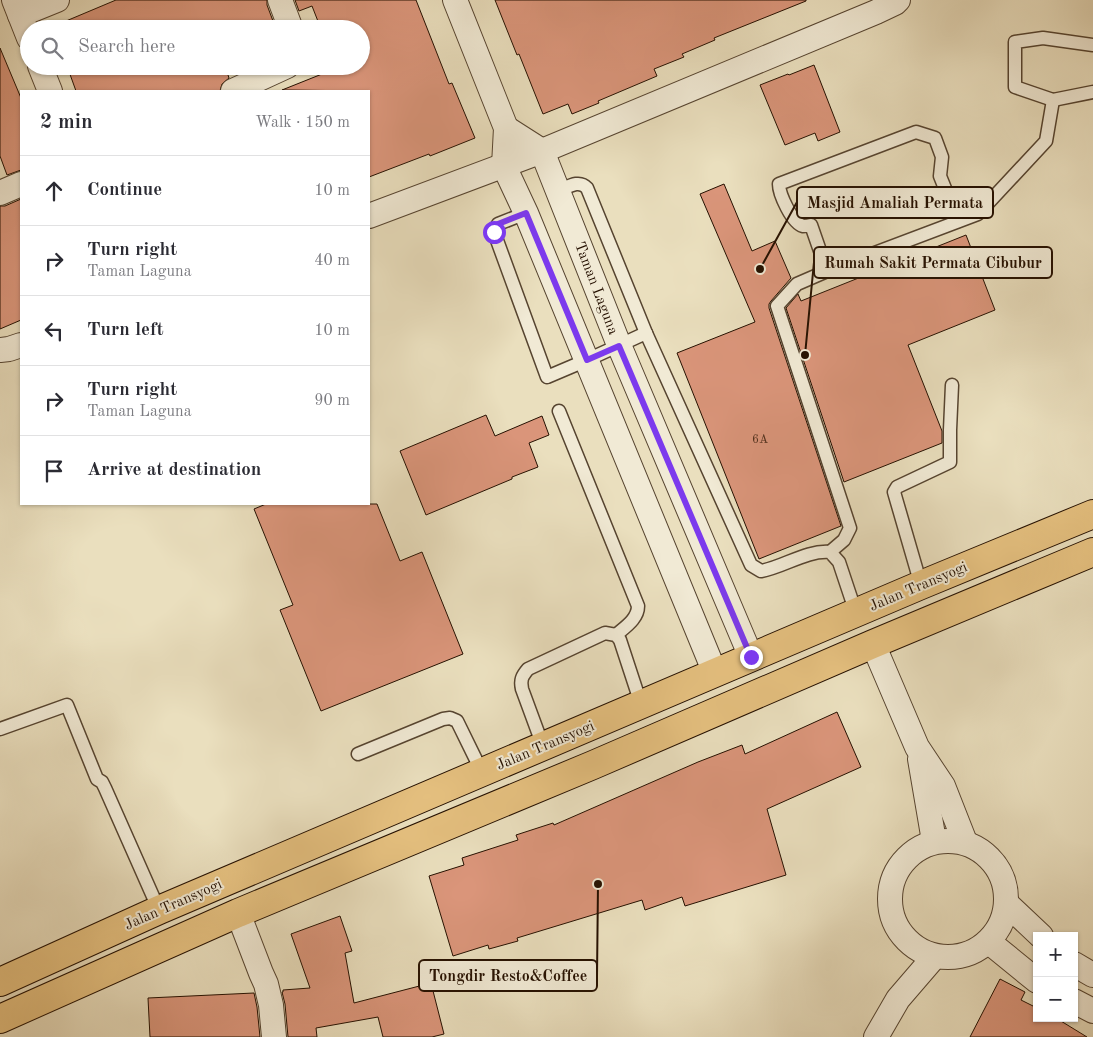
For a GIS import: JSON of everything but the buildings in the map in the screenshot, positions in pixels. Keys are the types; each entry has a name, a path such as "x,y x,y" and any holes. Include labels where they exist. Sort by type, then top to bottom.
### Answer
{"highway":[{"name":"Jalan Transyogi","path":"0,982 159,910 856,612 1093,514"},
{"path":"0,1019 238,913 593,765 873,644 1093,552"},
{"path":"579,731 593,765"}],"street":[{"path":"22,20 17,8 57,0"},
{"path":"280,0 288,20"},
{"path":"455,0 506,128 504,166 526,213 715,673"},
{"path":"370,216 542,151 876,12 898,0"},
{"path":"44,75 50,90"},
{"path":"235,90 268,75"},
{"path":"506,128 542,151"},
{"name":"Taman Laguna","path":"542,151 619,346 751,657"},
{"path":"0,193 20,184"},
{"path":"0,350 20,345"},
{"path":"873,644 917,747 942,786 965,842"},
{"path":"917,747 934,841"},
{"path":"934,841 965,842 976,846 994,860 1005,881 1008,904 1002,924 989,942 973,952 954,957 935,956 916,948 902,936 893,918 889,899 892,880 902,862 916,849 934,841"},
{"path":"1008,904 1037,932"},
{"path":"238,913 266,984 271,1005 274,1037"},
{"path":"989,942 1033,977"},
{"path":"876,1037 898,999 935,956"},
{"path":"1078,966 1093,975"},
{"path":"1078,1003 1093,1011"}],"lane":[{"path":"1093,45 1043,38 1015,42 1015,87 1053,100 1093,92"},
{"path":"830,552 844,540 850,528 777,306 797,284 978,214 1046,141 1053,100"},
{"path":"827,271 811,225 802,226 795,220 782,196 779,184 916,132 935,138 942,157 940,176 958,221"},
{"path":"558,191 577,183 584,184 587,188 646,333 751,565 761,571 771,570 813,553 820,551 830,552 839,562 856,612"},
{"path":"526,213 498,224 494,232 546,377 646,333"},
{"path":"921,585 894,492 897,487 950,462 952,385"},
{"path":"559,412 638,606 632,621 616,635"},
{"path":"543,746 522,689 520,681 523,675 528,669 606,634 616,635 620,640 642,704"},
{"path":"0,729 67,705 97,778 105,788 159,910"},
{"path":"358,754 443,719 450,718 458,721 482,772"}],"place":[{"name":"Masjid Amaliah Permata","path":"760,269"},
{"name":"Rumah Sakit Permata Cibubur","path":"805,355"},
{"name":"Tongdir Resto&Coffee","path":"598,884"}],"route":[{"path":"494,232 498,224 526,213 587,360 619,346 751,657"}]}
